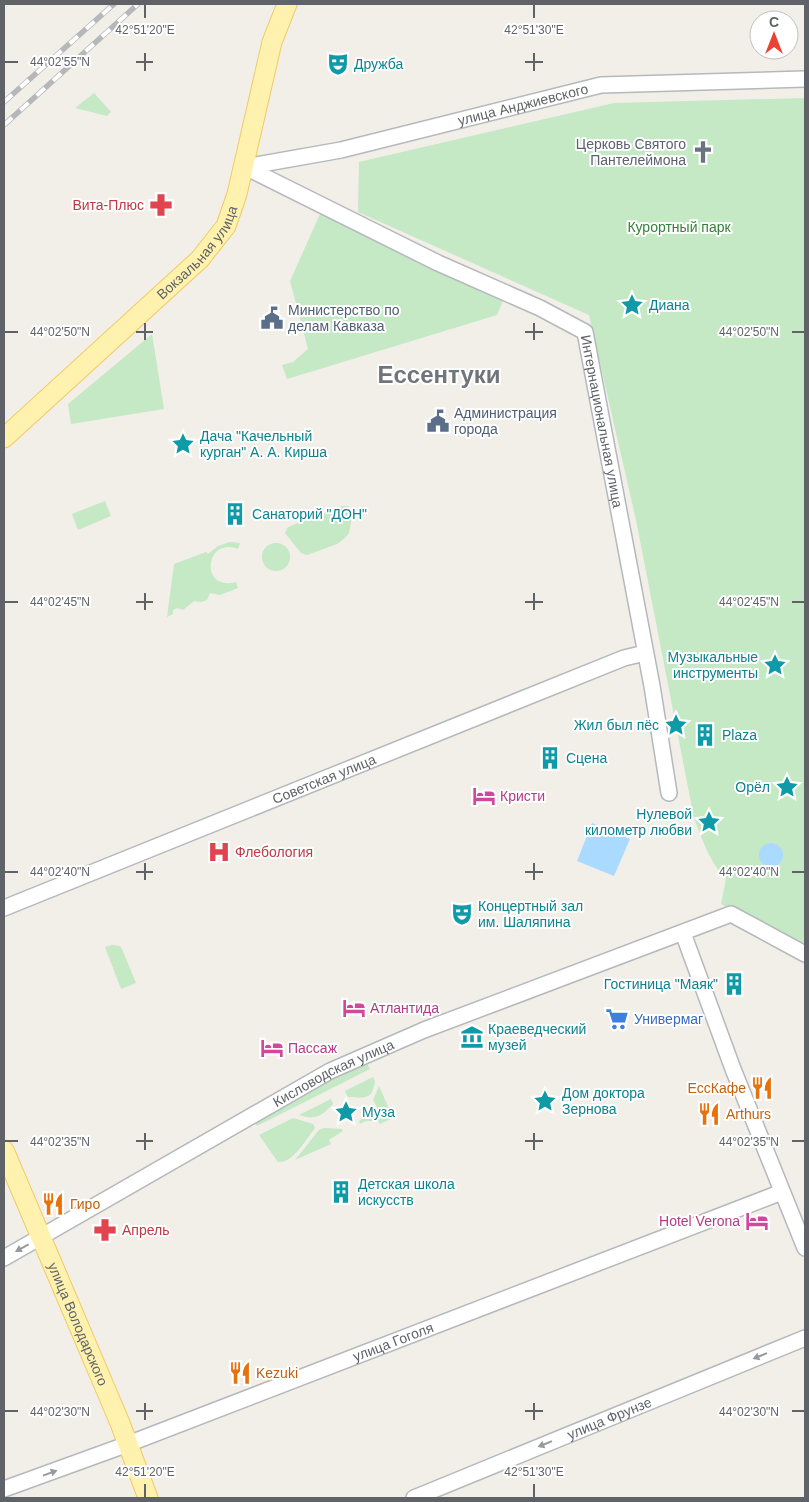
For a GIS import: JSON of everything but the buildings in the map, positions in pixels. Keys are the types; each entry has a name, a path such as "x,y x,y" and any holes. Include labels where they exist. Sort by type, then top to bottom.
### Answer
{"main road":[{"name":"Вокзальная улица","path":"4,438 200,260 226,226 245,167 272,42 287,4"},
{"name":"улица Володарского","path":"4,1150 128,1444 148,1498"}],"street":[{"name":"улица Анджиевского","path":"245,167 341,150 601,85 805,78"},
{"name":"Интернациональная улица","path":"245,167 438,263 540,308 585,332 623,523 669,793"},
{"name":"Советская улица","path":"4,908 615,662 645,653"},
{"name":"Кисловодская улица","path":"4,1258 42,1238 330,1071 432,1027 731,914 805,954"},
{"path":"683,933 733,1069 805,1248"},
{"name":"улица Гоголя","path":"4,1489 128,1444 782,1192"},
{"name":"улица Фрунзе","path":"414,1498 805,1338"}],"green space":[{"path":"94,93 111,112 107,116 75,108"},
{"name":"Курортный парк","path":"805,98 805,949 721,904 726,879 711,858 694,818 636,520 589,315 358,212 359,162 614,103"},
{"path":"320,214 503,301 497,315 287,379 282,365 293,362 308,349 290,281"},
{"path":"152,334 164,409 71,424 68,404"},
{"path":"105,501 111,516 78,530 72,514"},
{"path":"342,506 348,506 353,512 349,533 337,544 307,555 301,553 285,533 288,527"},
{"path":"230,542 240,543 238,549 227,547 219,550 213,556 211,564 212,573 216,579 224,583 236,582 238,588 220,595 210,593 207,600 201,602 194,601 183,610 177,608 173,610 173,614 167,617 174,564 206,552 208,554 218,546"},
{"path":"276,543 286,547 290,557 286,567 276,571 266,567 262,557 266,547"},
{"path":"112,945 120,946 122,949 136,983 121,989 105,947"},
{"path":"366,1061 370,1069 257,1126 254,1121 334,1076"},
{"path":"373,1077 375,1084 369,1095 363,1098 348,1097 345,1091"},
{"path":"379,1086 393,1118 380,1124 378,1121 366,1121 360,1124 359,1121 377,1107 373,1100"},
{"path":"331,1099 333,1104 321,1115 310,1117 299,1115"},
{"path":"293,1118 313,1124 315,1128 294,1155 284,1162 278,1162 259,1135"},
{"path":"324,1128 342,1129 343,1131 329,1140 331,1144 295,1160 319,1130"}],"water":[{"path":"592,823 630,839 614,876 577,861"},
{"path":"771,843 776,844 782,850 782,860 776,866 771,867 766,866 760,860 759,855 760,850 766,844"}],"railway":[{"path":"4,102 114,4"},
{"path":"4,125 138,4"}],"place":[{"name":"Дружба","path":"338,64"},
{"name":"Церковь Святого Пантелеймона","path":"703,152"},
{"name":"Вита-Плюс","path":"161,205"},
{"name":"Диана","path":"632,305"},
{"name":"Министерство по делам Кавказа","path":"272,318"},
{"name":"Администрация города","path":"438,421"},
{"name":"Дача \"Качельный курган\" А. А. Кирша","path":"183,444"},
{"name":"Санаторий \"ДОН\"","path":"235,514"},
{"name":"Музыкальные инструменты","path":"775,665"},
{"name":"Жил был пёс","path":"676,725"},
{"name":"Plaza","path":"705,735"},
{"name":"Сцена","path":"550,758"},
{"name":"Орёл","path":"787,787"},
{"name":"Кристи","path":"484,796"},
{"name":"Нулевой километр любви","path":"709,822"},
{"name":"Флебология","path":"219,852"},
{"name":"Концертный зал им. Шаляпина","path":"462,914"},
{"name":"Гостиница \"Маяк\"","path":"734,984"},
{"name":"Атлантида","path":"354,1008"},
{"name":"Универмаг","path":"617,1019"},
{"name":"Краеведческий музей","path":"472,1037"},
{"name":"Пассаж","path":"272,1048"},
{"name":"ЕссКафе","path":"762,1088"},
{"name":"Дом доктора Зернова","path":"545,1101"},
{"name":"Муза","path":"346,1112"},
{"name":"Arthurs","path":"709,1114"},
{"name":"Детская школа искусств","path":"341,1192"},
{"name":"Гиро","path":"53,1204"},
{"name":"Hotel Verona","path":"757,1221"},
{"name":"Апрель","path":"105,1230"},
{"name":"Kezuki","path":"240,1373"}],"district":[{"name":"Ессентуки","path":"439,374"}]}
